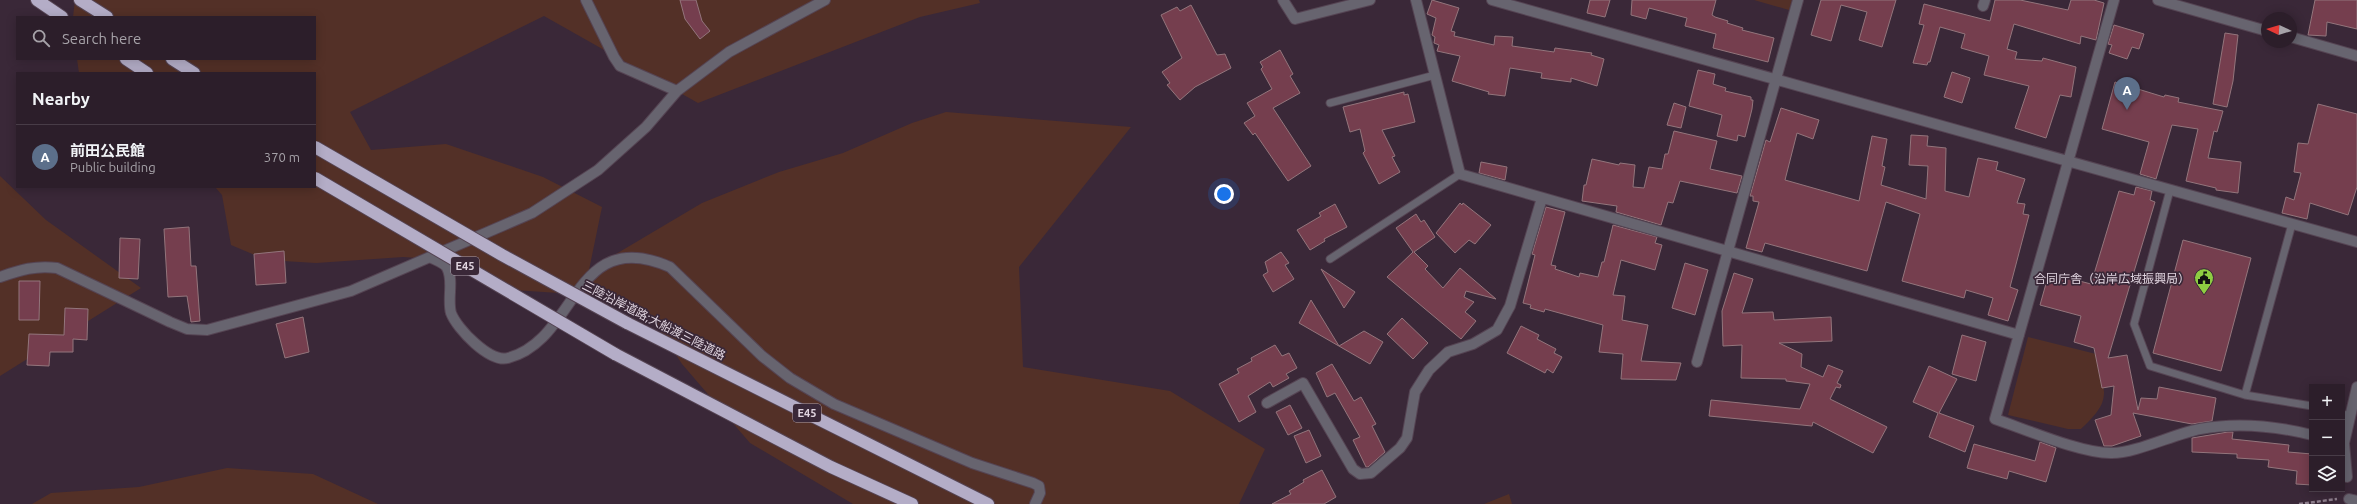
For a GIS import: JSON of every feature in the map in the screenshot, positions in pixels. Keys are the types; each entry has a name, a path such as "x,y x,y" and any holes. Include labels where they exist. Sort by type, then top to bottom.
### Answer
{"highway":[{"path":"37,0 61,16"},
{"path":"80,0 105,16"},
{"path":"128,60 146,72"},
{"path":"174,60 190,71"},
{"name":"三陸沿岸道路;大船渡三陸道路","path":"316,148 502,255 627,323 988,504"},
{"name":"E45","path":"316,179 615,354 831,467 912,504"}],"street":[{"path":"586,0 614,58 620,66 677,91"},
{"path":"0,277 25,268 41,266 57,268 170,322 187,329 207,330 351,292 532,213 598,170 646,127 677,91 729,52 825,0"},
{"path":"1283,0 1295,19 1370,0"},
{"path":"1416,0 1460,174 2019,335"},
{"path":"1492,0 2357,242"},
{"path":"1697,362 1798,0"},
{"path":"2114,0 1995,419 2081,448 2111,454 2125,452 2200,428 2246,425 2293,430 2309,434"},
{"path":"2158,0 2261,28"},
{"path":"2297,39 2357,56"},
{"path":"1267,403 1303,383 1352,469 1360,474 1371,473 1400,448 1406,438 1415,392 1429,370 1448,352 1487,337 1497,330 1505,318 1510,306 1542,198"},
{"path":"430,257 447,266 450,274 449,293 452,314 464,334 485,351 505,359 525,353 538,343 592,273 609,261 639,258 657,261 670,267 762,356 790,378 834,404 972,463 1039,486 1040,493 1035,504"},
{"path":"2346,415 2357,387"},
{"path":"2345,456 2347,477"}],"lane":[{"path":"1330,103 1435,75"},
{"path":"1330,259 1460,174"},
{"path":"2170,190 2134,324 2150,366 2245,395 2309,406"},
{"path":"2245,395 2292,224"}],"path":[{"path":"2299,504 2318,500 2353,500"}],"shaded area":[{"path":"75,0 979,0 980,3 920,17 698,103 544,16 350,112 371,150 446,144 543,177 602,207 589,270 702,203 779,172 843,153 912,123 946,112 1131,127 1019,267 1023,367 1170,391 1265,449 1239,504 853,504 750,443 682,364 648,312 605,296 513,290 465,261 403,257 316,263 267,260 231,245 222,195 216,188 316,188 316,72 79,72 77,60 316,60 316,16 73,16"},
{"path":"1754,0 1792,0 1789,10"},
{"path":"0,176 46,220 141,288 0,376"},
{"path":"2028,337 2096,354 2104,387 2104,395 2098,410 2081,429 2068,429 2008,415"},
{"path":"227,468 313,474 378,504 32,504 51,493 139,487"},
{"path":"1509,494 1512,504 1484,504"}],"building":[{"path":"680,0 696,0 702,21 710,31 700,39 685,19"},
{"path":"1432,0 1459,8 1451,31 1455,32 1454,36 1494,45 1495,36 1513,37 1512,46 1554,52 1555,48 1592,53 1591,55 1604,59 1597,86 1571,78 1571,82 1541,78 1542,73 1510,68 1505,96 1488,94 1489,92 1452,81 1460,56 1437,51 1439,45 1434,43 1435,37 1432,35 1436,18 1427,14"},
{"path":"1590,0 1610,0 1605,17 1587,13"},
{"path":"1632,0 1716,0 1712,15 1715,17 1743,28 1742,30 1774,38 1768,62 1713,48 1716,34 1685,26 1687,18 1649,8 1646,19 1631,15"},
{"path":"1821,0 1896,0 1882,47 1859,40 1867,12 1841,5 1831,41 1811,35"},
{"path":"1995,0 2020,0 2068,10 2071,0 2094,0 2104,3 2096,40 2081,36 2080,44 2014,24 2007,49 2017,52 2015,59 2042,61 2043,58 2076,67 2071,97 2060,95 2046,138 2015,128 2029,86 1984,75 1989,56 1961,48 1965,34 1940,27 1930,62 1928,62 1927,65 1913,63 1924,25 1919,24 1924,4 1990,21"},
{"path":"2315,0 2357,0 2357,29 2327,22 2326,36 2308,35"},
{"path":"1191,5 1217,55 1225,54 1231,68 1195,87 1180,100 1167,85 1170,83 1162,72 1182,58 1161,15 1177,7 1180,11"},
{"path":"2114,25 2144,34 2139,49 2132,47 2127,59 2109,53 2112,45 2108,44"},
{"path":"2225,33 2238,35 2233,81 2227,107 2213,104"},
{"path":"1280,50 1293,74 1290,76 1300,93 1273,108 1311,166 1288,181 1255,133 1253,135 1244,123 1255,116 1247,103 1272,89 1261,69 1263,67 1260,62"},
{"path":"1698,70 1715,74 1713,84 1726,88 1725,91 1751,97 1751,100 1753,100 1752,109 1745,137 1738,135 1737,141 1717,136 1722,115 1689,106"},
{"path":"1952,72 1970,78 1962,103 1944,97"},
{"path":"2115,82 2164,97 2165,95 2179,98 2178,102 2223,111 2217,132 2214,131 2208,158 2241,162 2238,193 2216,190 2216,188 2186,181 2198,129 2172,125 2156,179 2140,174 2149,142 2102,129"},
{"path":"1404,92 1404,95 1408,94 1415,122 1382,130 1395,156 1392,157 1400,172 1379,184 1363,153 1365,151 1360,129 1350,132 1343,107"},
{"path":"1674,103 1686,107 1681,128 1667,125"},
{"path":"2318,104 2357,114 2357,187 2348,215 2310,203 2307,219 2282,213 2286,197 2294,200 2301,173 2294,172 2298,143 2308,144"},
{"path":"1781,108 1819,120 1813,139 1797,133 1785,180 1859,201 1872,136 1887,139 1882,166 1885,167 1881,185 1926,199 1928,166 1909,165 1911,135 1928,136 1927,146 1946,148 1945,191 1969,197 1978,158 1998,162 1996,170 2025,179 2017,203 2025,204 2023,214 2029,215 2010,287 2018,290 2008,321 1988,315 1993,298 1966,290 1964,298 1902,281 1920,214 1886,202 1867,271 1765,243 1762,252 1746,248 1759,202 1753,201 1753,196 1750,196 1766,140 1770,142"},
{"path":"1674,131 1717,141 1710,169 1742,176 1737,193 1680,181 1673,203 1668,202 1661,225 1616,212 1617,206 1582,201 1584,185 1586,185 1592,159 1619,165 1620,163 1635,165 1633,187 1644,188 1649,167 1662,169 1665,154 1668,154"},
{"path":"1481,162 1507,167 1505,180 1479,173"},
{"path":"2136,187 2152,191 2150,200 2155,202 2108,358 2127,355 2138,410 2141,398 2157,399 2159,387 2216,398 2212,421 2192,424 2133,413 2141,436 2112,446 2104,446 2095,420 2111,415 2114,386 2102,388 2094,348 2074,342 2081,316 2040,305 2049,273 2091,284 2119,191 2134,195"},
{"path":"1460,203 1462,205 1463,203 1491,225 1475,244 1469,240 1455,253 1436,233"},
{"path":"1335,204 1347,227 1324,239 1325,241 1310,250 1297,230 1321,216 1319,213"},
{"path":"1546,207 1565,212 1551,265 1556,266 1555,269 1579,277 1580,273 1598,277 1602,262 1604,262 1613,225 1657,237 1655,243 1662,245 1655,270 1621,260 1613,295 1625,296 1622,320 1648,325 1641,361 1681,363 1676,380 1621,379 1623,354 1599,352 1603,325 1545,309 1544,312 1530,308 1531,305 1523,303 1535,255 1532,254"},
{"path":"1416,214 1421,222 1424,220 1435,237 1414,252 1428,266 1425,269 1443,288 1460,268 1496,299 1466,291 1464,297 1474,302 1465,312 1476,321 1461,339 1387,277 1413,252 1396,228"},
{"path":"189,227 191,266 196,266 200,321 191,322 187,296 168,297 164,229"},
{"path":"120,238 140,239 138,279 119,278"},
{"name":"合同庁舎（沿岸広域振興局）","path":"2183,240 2251,258 2221,371 2153,353"},
{"path":"284,251 286,283 256,285 254,254"},
{"path":"1281,252 1289,263 1285,265 1294,279 1273,292 1263,275 1268,272 1265,262"},
{"path":"1685,263 1708,270 1695,315 1672,308"},
{"path":"1321,269 1355,292 1344,308"},
{"path":"1734,273 1753,279 1742,313 1773,312 1774,320 1831,317 1832,341 1779,343 1802,354 1801,367 1823,377 1828,365 1843,371 1837,383 1841,385 1840,388 1836,387 1830,399 1887,427 1873,453 1813,422 1812,426 1709,416 1711,400 1800,409 1810,384 1786,381 1786,379 1741,378 1742,345 1723,346 1722,311"},
{"path":"19,281 40,281 39,320 19,320"},
{"path":"1311,300 1339,346 1364,331 1383,342 1370,364 1299,323"},
{"path":"65,308 88,309 87,340 73,339 73,352 50,352 49,366 27,365 29,334 64,335"},
{"path":"303,317 309,352 285,358 276,324"},
{"path":"1402,318 1428,343 1413,359 1387,334"},
{"path":"1521,326 1539,335 1537,339 1556,349 1554,353 1562,357 1553,373 1547,369 1545,373 1507,353"},
{"path":"1962,335 1986,342 1976,381 1952,374"},
{"path":"1275,345 1282,356 1289,353 1297,368 1286,374 1289,378 1273,387 1270,382 1248,396 1256,412 1239,422 1219,384 1239,373 1237,369 1252,361 1251,358"},
{"path":"1332,364 1354,401 1361,397 1376,424 1372,426 1385,452 1368,467 1366,467 1353,440 1360,437 1335,393 1327,397 1316,373"},
{"path":"1929,366 1957,379 1939,413 1974,426 1965,452 1929,437 1938,413 1913,402"},
{"path":"1290,405 1302,428 1288,435 1276,412"},
{"path":"1309,430 1321,456 1306,463 1294,436"},
{"path":"2233,432 2232,439 2289,445 2288,452 2309,454 2309,485 2296,484 2297,471 2268,467 2269,460 2237,458 2237,454 2192,452 2192,438"},
{"path":"2040,442 2056,448 2046,482 2009,471 2007,479 1967,468 1974,444 2035,461"},
{"path":"1322,470 1336,497 1324,504 1272,504 1291,494 1289,491 1304,482 1303,480"}],"place":[{"name":"前田公民館","path":"2127,110"},
{"name":"合同庁舎（沿岸広域振興局）","path":"2204,295"}]}
